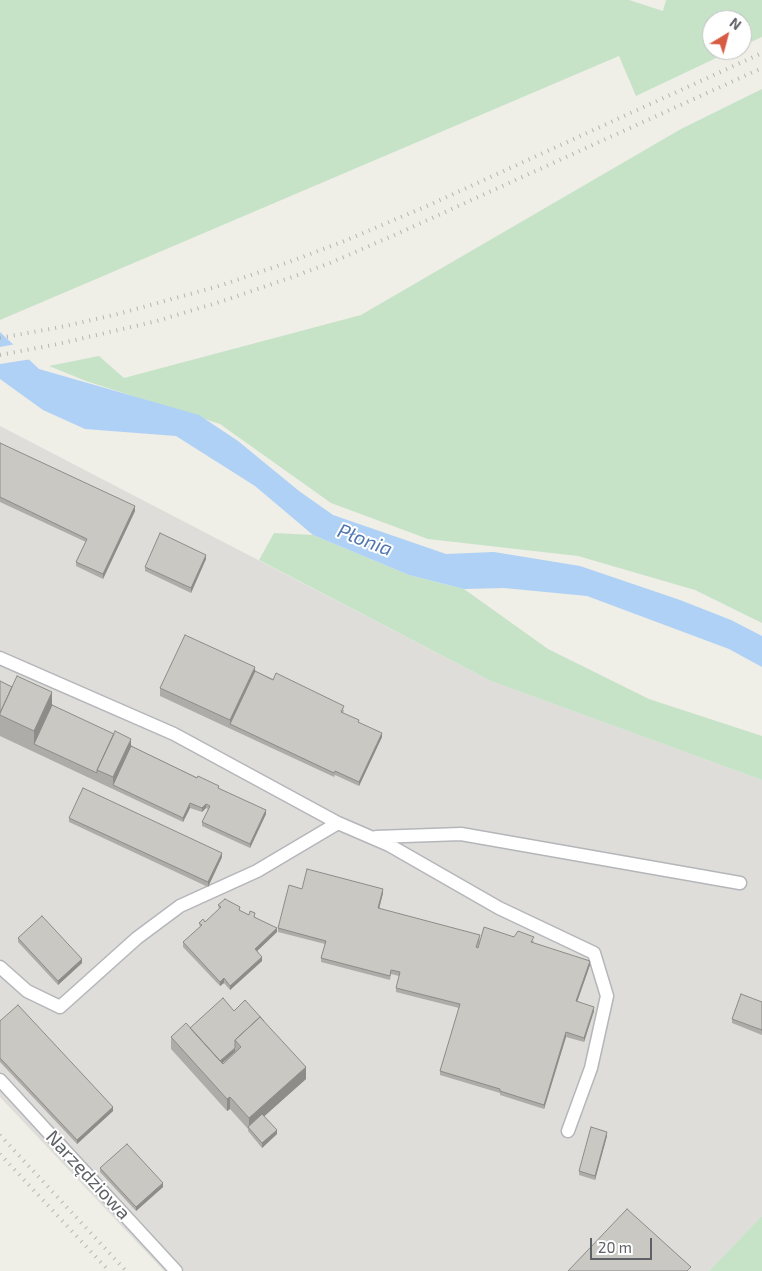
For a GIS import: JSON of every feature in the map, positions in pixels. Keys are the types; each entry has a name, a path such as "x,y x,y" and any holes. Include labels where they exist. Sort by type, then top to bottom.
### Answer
{"lane":[{"path":"0,658 174,734 338,823 389,845 499,908 594,953 607,996 592,1068 568,1131"},
{"path":"0,967 27,991 60,1007 137,938 180,906 257,871 338,823"},
{"path":"371,838 461,834 740,883"},
{"name":"Narzędziowa","path":"0,1080 176,1271"}],"shaded area":[{"path":"0,426 491,681 762,780 762,1216 709,1271 164,1271 0,1097"}],"green space":[{"path":"0,0 629,0 663,11 666,0 762,0 762,37 752,42 752,10 702,10 702,60 712,60 636,96 619,56 0,320"},
{"path":"762,89 762,623 695,590 578,556 428,539 331,503 220,424 86,381 49,366 99,356 124,378 361,315 681,129"},
{"path":"274,533 313,535 409,575 464,589 548,649 649,699 762,736 762,780 491,681 259,560"},
{"path":"762,1216 762,1271 709,1271"}],"water":[{"name":"Płonia","path":"0,332 39,369 199,415 238,441 299,491 333,515 446,554 494,552 580,566 680,600 731,620 762,636 762,667 729,649 587,596 504,588 464,589 409,575 313,535 255,486 176,436 85,429 43,410 0,379"}],"pier":[{"path":"16,344 32,359 0,364 0,347"}],"building":[{"path":"0,443 135,506 103,574 76,562 87,539 0,497"},
{"path":"160,533 206,555 191,588 145,567"},
{"path":"185,635 255,667 230,720 160,688"},
{"path":"255,671 273,680 276,673 344,706 341,712 382,733 359,782 335,771 334,773 230,724"},
{"path":"17,676 52,692 34,731 0,715"},
{"path":"0,681 12,687 0,713"},
{"path":"52,705 114,734 97,773 34,744"},
{"path":"115,731 131,739 113,777 97,770"},
{"path":"131,746 197,778 198,776 219,786 218,788 266,810 250,844 202,822 210,806 206,804 202,808 190,803 183,818 113,785"},
{"path":"83,788 222,853 208,882 69,818"},
{"path":"307,869 383,889 378,908 480,935 476,947 478,948 484,927 514,937 518,931 534,937 531,942 590,961 576,1001 594,1007 584,1038 566,1032 544,1105 500,1091 500,1089 440,1071 460,1004 396,988 400,972 391,970 390,976 321,958 326,941 278,928 289,885 302,889"},
{"path":"225,899 240,907 239,910 249,915 250,911 255,913 254,917 277,928 255,949 262,957 230,986 224,978 220,982 183,942 202,925 199,923 203,919 205,922 221,907 218,905"},
{"path":"42,916 82,959 58,981 18,938"},
{"path":"741,994 762,1002 762,1030 732,1019"},
{"path":"223,998 234,1011 245,1000 264,1021 260,1017 235,1040 235,1048 220,1061 190,1028"},
{"path":"18,1005 113,1107 77,1140 0,1058 0,1021"},
{"path":"260,1017 306,1067 249,1118 230,1097 227,1099 171,1037 186,1023 223,1064 241,1047 235,1040"},
{"path":"262,1114 277,1130 262,1143 248,1127"},
{"path":"591,1127 607,1132 595,1176 579,1171"},
{"path":"127,1144 163,1183 136,1207 100,1168"},
{"path":"627,1209 691,1267 687,1271 568,1271"}],"railway":[{"path":"0,338 118,314 219,286 289,262 427,206 762,53"},
{"path":"0,355 58,344 157,321 226,300 330,263 762,68"},
{"path":"0,1135 126,1271"},
{"path":"0,1154 109,1271"}]}
